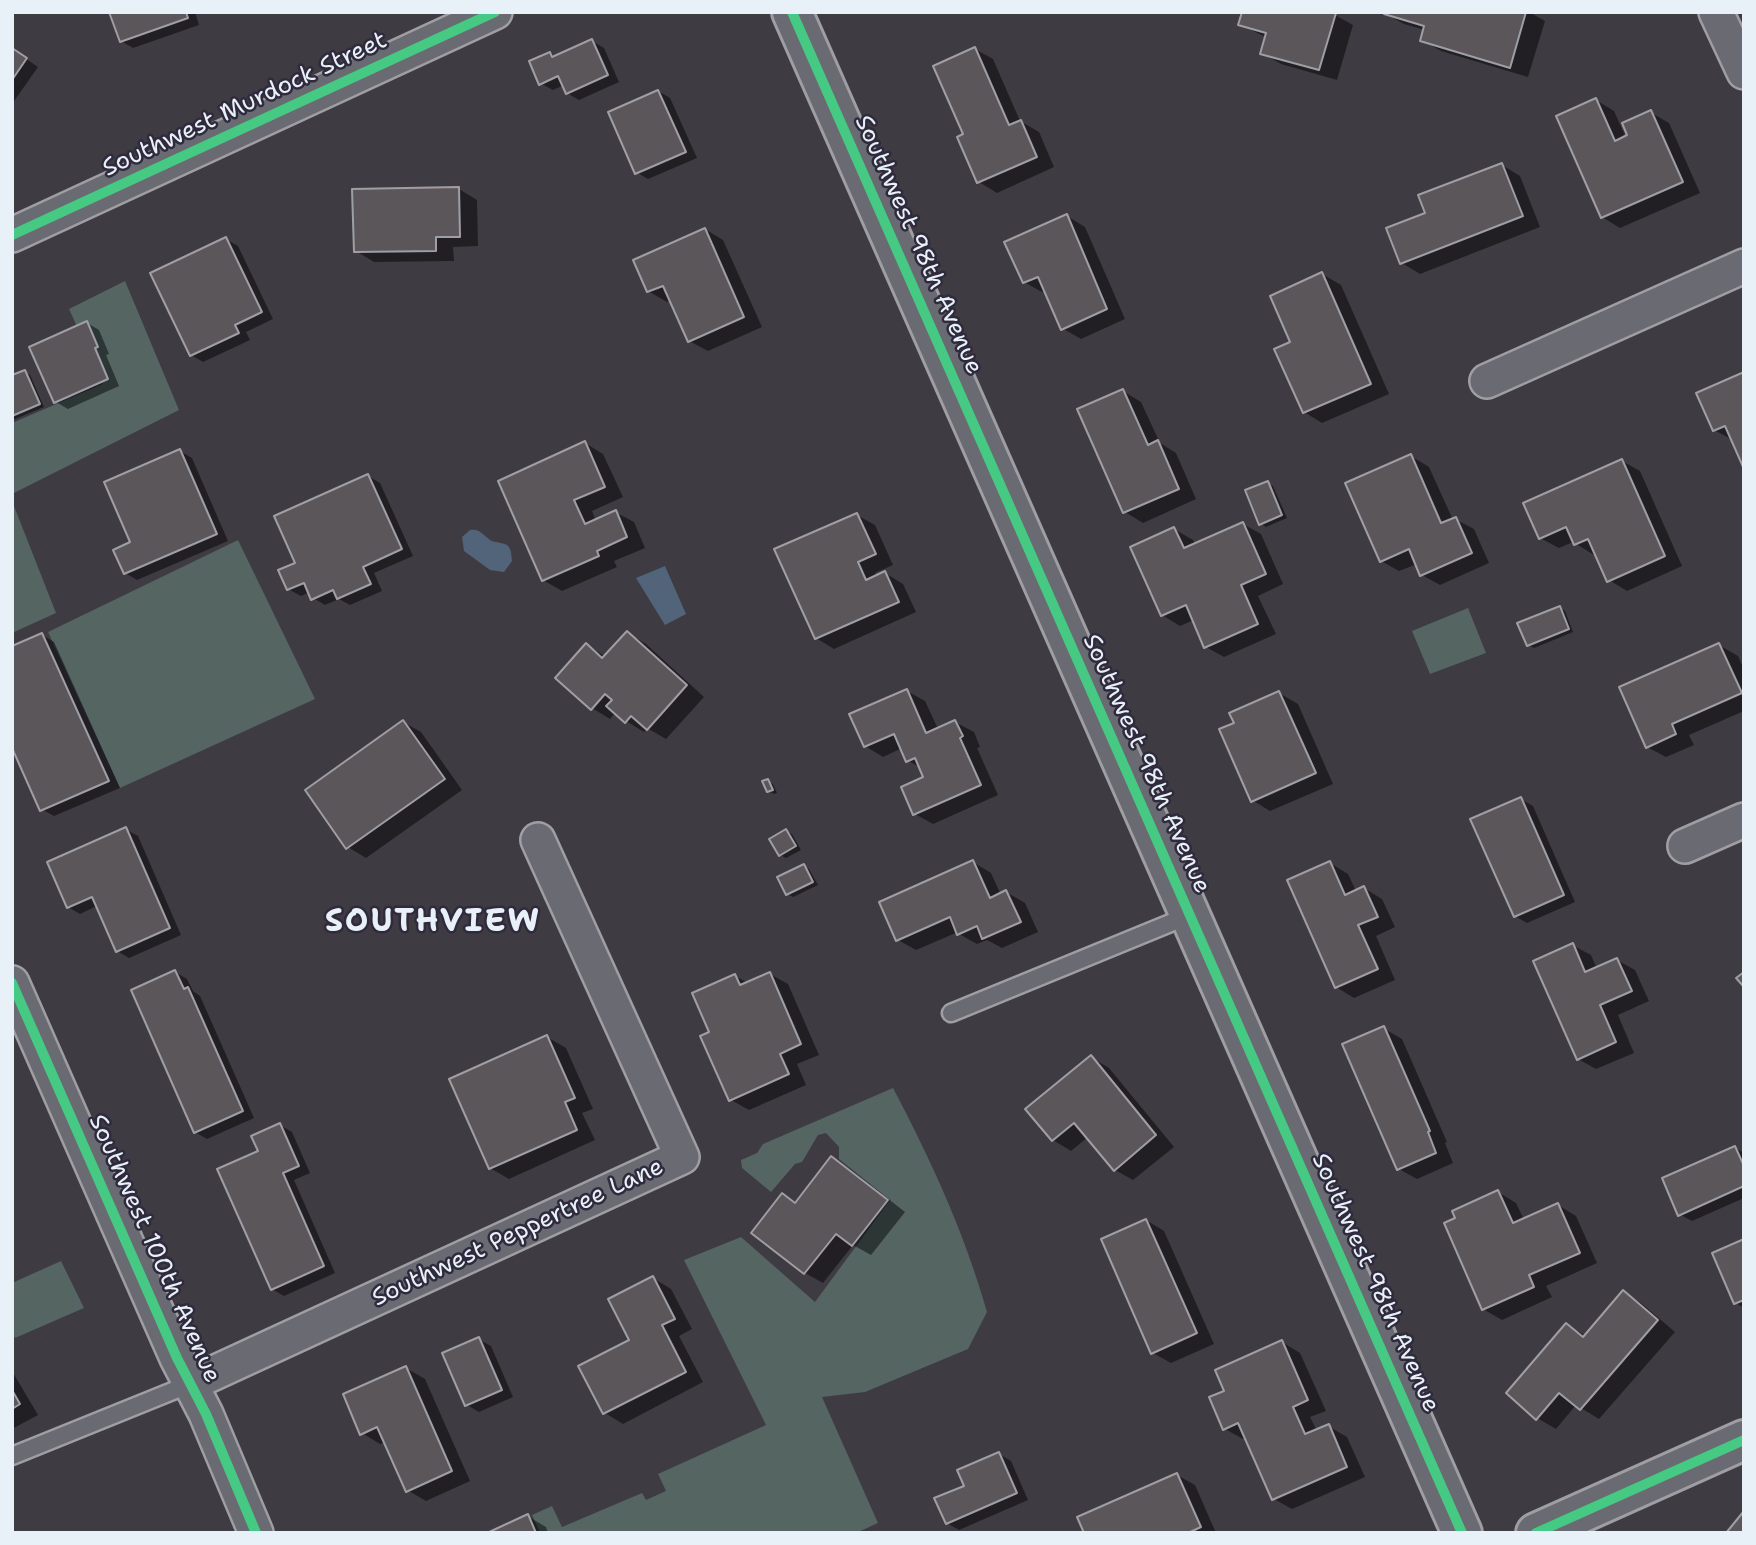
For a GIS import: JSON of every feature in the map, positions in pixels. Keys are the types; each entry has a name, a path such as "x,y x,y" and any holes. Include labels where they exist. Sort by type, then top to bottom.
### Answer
{"street":[{"name":"Southwest Murdock Street","path":"12,235 495,12"},
{"name":"Southwest 98th Avenue","path":"792,12 1462,1533"},
{"path":"1716,12 1744,72"},
{"path":"1486,382 1744,266"},
{"path":"1685,846 1744,820"},
{"name":"Southwest Peppertree Lane","path":"190,1384 682,1157 538,840"},
{"name":"Southwest 100th Avenue","path":"12,983 20,1020 206,1414 256,1533"},
{"path":"1536,1533 1744,1440"}],"lane":[{"path":"951,1013 1190,915"},
{"path":"12,1456 190,1384"}],"shaded area":[{"path":"125,281 179,410 12,494 12,423 103,384 69,309"},
{"path":"12,501 56,613 12,633"},
{"path":"238,540 315,699 120,788 48,632"},
{"path":"1468,608 1486,653 1430,674 1412,631"},
{"path":"893,1088 946,1198 987,1312 968,1349 865,1392 822,1397 878,1523 856,1533 540,1533 532,1515 552,1506 562,1527 642,1493 646,1500 666,1491 658,1474 766,1425 684,1260 741,1237 815,1302 890,1200 839,1159 839,1147 826,1133 818,1135 802,1162 795,1164 771,1192 742,1168 741,1160 757,1153 763,1144"},
{"path":"61,1261 84,1308 15,1338 12,1332 12,1283"}],"water":[{"path":"470,530 479,531 490,540 509,547 512,561 504,572 490,570 464,551 462,537"},
{"path":"665,566 686,614 665,625 636,578"}],"building":[{"path":"109,12 186,12 188,18 120,42"},
{"path":"1242,12 1336,13 1319,70 1260,54 1266,33 1238,25"},
{"path":"1384,12 1526,12 1510,68 1420,41 1424,26"},
{"path":"592,39 608,75 566,94 558,76 539,85 529,61 550,52 552,57"},
{"path":"975,47 1009,125 1021,120 1037,157 977,183 957,137 963,134 933,66"},
{"path":"12,48 27,58 12,80"},
{"path":"658,90 686,152 635,174 608,112"},
{"path":"1596,98 1615,141 1627,135 1622,123 1651,110 1683,182 1601,218 1556,116"},
{"path":"1502,163 1523,216 1400,264 1386,228 1425,213 1418,195"},
{"path":"459,187 460,237 436,237 436,251 354,252 352,189"},
{"path":"1067,214 1107,309 1061,330 1038,277 1023,283 1004,242"},
{"path":"705,228 744,317 688,342 663,286 647,292 633,260"},
{"path":"226,237 262,312 235,325 239,333 190,356 150,273"},
{"path":"1322,272 1371,384 1303,413 1274,349 1290,342 1270,296"},
{"path":"87,321 108,379 54,403 29,347"},
{"path":"25,370 40,404 12,416 12,375"},
{"path":"1744,372 1744,469 1725,426 1713,431 1696,393"},
{"path":"1123,389 1148,445 1158,440 1179,489 1123,513 1077,409"},
{"path":"585,441 605,487 574,500 585,524 616,510 627,537 597,551 599,556 542,581 498,481"},
{"path":"180,449 217,534 124,574 113,550 130,542 104,482"},
{"path":"1411,454 1441,523 1456,517 1472,553 1420,576 1409,549 1380,562 1345,483"},
{"path":"1622,459 1665,556 1607,582 1588,539 1574,545 1566,527 1539,539 1523,503"},
{"path":"368,474 402,549 363,567 371,584 337,599 333,590 311,600 304,583 287,590 278,570 295,563 274,516"},
{"path":"1268,481 1282,515 1259,525 1245,490"},
{"path":"857,513 876,554 858,562 866,580 885,571 899,602 815,639 774,549"},
{"path":"1243,522 1266,574 1241,585 1258,624 1204,648 1186,605 1161,616 1130,547 1174,527 1184,548"},
{"path":"1560,606 1569,629 1527,646 1517,623"},
{"path":"627,631 687,685 647,730 631,716 625,723 606,706 612,700 605,694 591,710 555,678 586,643 602,658"},
{"path":"42,633 109,781 40,811 12,748 12,646"},
{"path":"1719,643 1742,693 1672,724 1676,734 1646,748 1619,687"},
{"path":"907,689 926,733 955,720 981,785 913,815 901,787 923,777 915,758 906,762 894,734 864,747 849,714"},
{"path":"1279,691 1316,773 1251,802 1219,729 1234,723 1229,713"},
{"path":"403,720 445,779 346,849 305,790"},
{"path":"768,779 773,790 767,792 762,781"},
{"path":"1521,797 1564,895 1514,917 1470,819"},
{"path":"126,827 170,928 116,952 92,897 67,908 47,862"},
{"path":"786,829 796,846 779,856 769,839"},
{"path":"973,860 990,898 1006,890 1021,922 982,939 977,926 957,935 950,917 896,941 879,902"},
{"path":"1330,861 1345,895 1364,886 1378,917 1358,925 1378,969 1335,988 1287,880"},
{"path":"804,864 813,882 786,895 777,877"},
{"path":"1573,943 1585,972 1617,958 1632,991 1600,1005 1616,1042 1577,1060 1533,961"},
{"path":"175,970 184,989 188,987 243,1111 194,1133 131,990"},
{"path":"770,972 801,1044 780,1054 789,1074 729,1101 700,1036 709,1032 692,993 735,974 740,985"},
{"path":"1744,972 1744,987 1736,978"},
{"path":"1384,1026 1430,1131 1428,1132 1436,1153 1397,1170 1342,1044"},
{"path":"547,1035 575,1098 565,1102 577,1130 489,1169 449,1079"},
{"path":"1091,1055 1156,1135 1114,1171 1074,1123 1052,1141 1025,1109"},
{"path":"280,1123 299,1166 283,1173 324,1266 271,1290 217,1169 258,1151 251,1136"},
{"path":"1735,1146 1744,1166 1744,1186 1678,1216 1662,1178"},
{"path":"831,1156 888,1200 852,1246 836,1234 804,1274 751,1233 782,1193 795,1203"},
{"path":"1498,1190 1513,1223 1558,1203 1580,1253 1529,1275 1534,1287 1482,1310 1444,1223 1455,1218 1452,1211"},
{"path":"1146,1219 1197,1333 1151,1354 1101,1239"},
{"path":"1744,1239 1744,1300 1734,1304 1712,1253"},
{"path":"653,1276 675,1319 662,1325 686,1372 603,1414 578,1366 629,1340 608,1299"},
{"path":"1623,1290 1658,1320 1580,1410 1559,1393 1536,1420 1506,1393 1566,1323 1583,1337"},
{"path":"479,1337 502,1390 465,1406 442,1353"},
{"path":"1282,1340 1308,1400 1293,1407 1305,1434 1329,1424 1347,1467 1272,1500 1238,1423 1223,1430 1209,1397 1224,1391 1215,1370"},
{"path":"406,1366 452,1471 406,1492 377,1427 360,1435 343,1394"},
{"path":"12,1390 20,1404 12,1409"},
{"path":"999,1452 1017,1493 946,1524 934,1498 964,1486 957,1470"},
{"path":"1177,1473 1201,1527 1188,1533 1084,1533 1077,1517"},
{"path":"1744,1511 1744,1533 1726,1533"},
{"path":"528,1514 536,1533 487,1533"}],"cycle path":[{"path":"12,235 495,12"},
{"path":"792,12 1462,1533"},
{"path":"12,983 177,1358 206,1414 256,1533"},
{"path":"1536,1533 1744,1440"}],"district":[{"name":"SOUTHVIEW","path":"433,923"}]}
